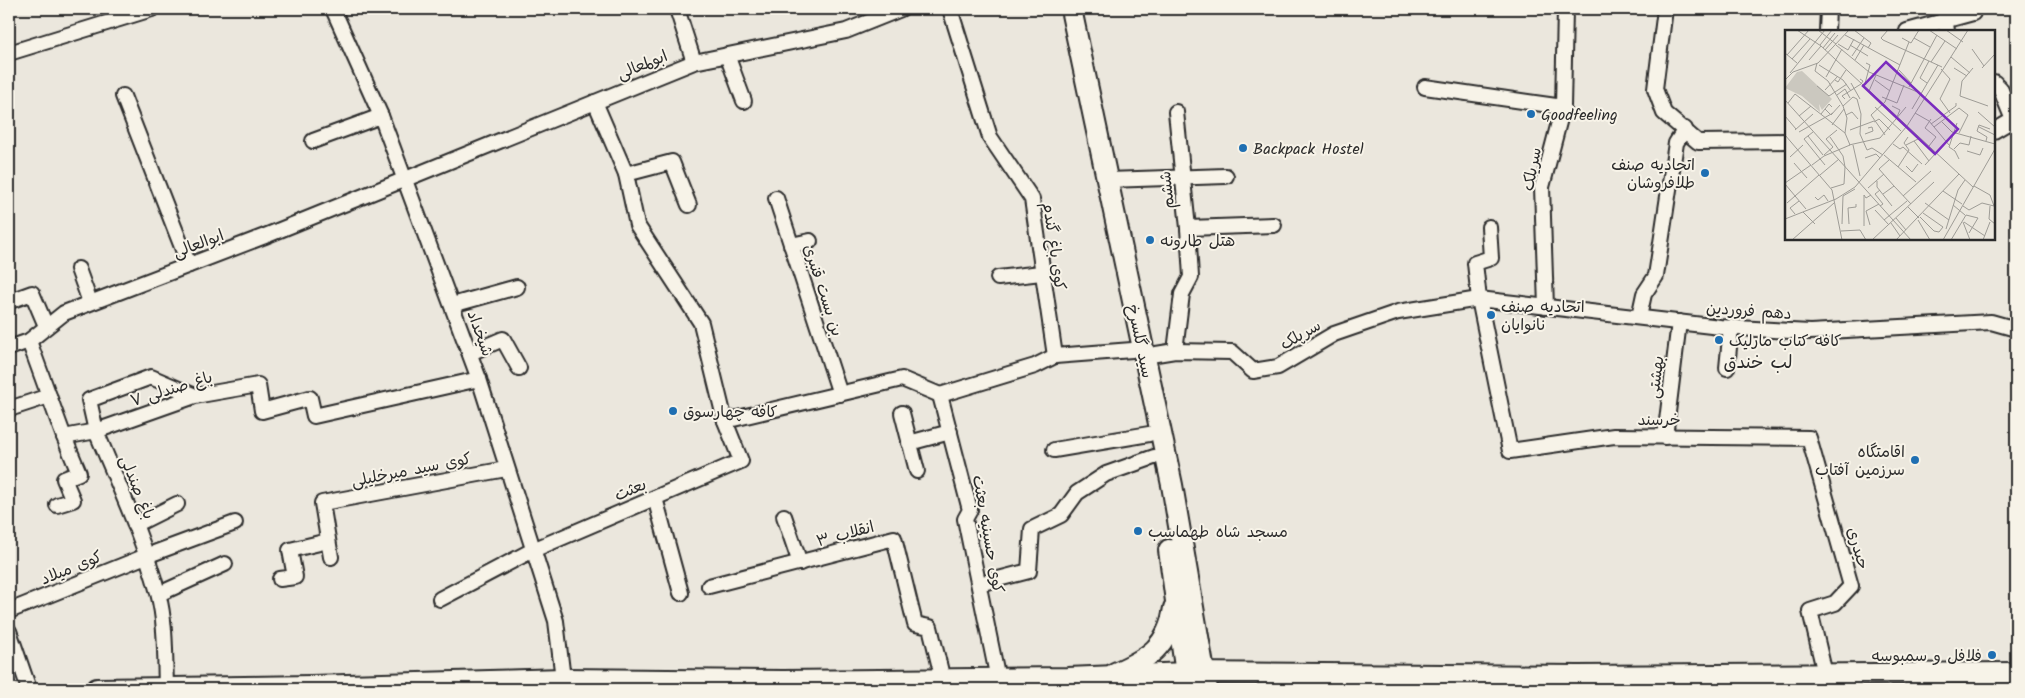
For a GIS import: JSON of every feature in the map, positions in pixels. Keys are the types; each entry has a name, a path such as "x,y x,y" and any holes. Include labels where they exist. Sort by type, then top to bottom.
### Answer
{"main road":[{"name":"سید گلسرخ","path":"1059,9 1138,353 1172,485 1196,681"},
{"name":"سید گلسرخ","path":"1072,9 1108,180 1138,353 1149,434 1176,594 1196,681"},
{"path":"1100,683 1155,652 1171,626 1176,594"},
{"path":"97,689 563,684 784,685 943,680 1000,684 1068,678 1100,683 1326,675 1488,682 1737,682 1825,674 2016,673"},
{"path":"1288,689 1326,675"}],"street":[{"path":"9,53 152,9"},
{"name":"شیخداد","path":"333,9 382,116 479,379 506,469 556,621 563,684"},
{"path":"677,9 694,62"},
{"name":"ابولمعالی","path":"405,179 694,62 846,31 900,9"},
{"name":"کوی باغ گندم","path":"950,9 990,137 1032,199 1041,273 1055,356"},
{"name":"سریلک","path":"1546,307 1542,187 1563,107 1565,9"},
{"path":"1662,9 1654,89 1664,114 1698,142 1785,141"},
{"path":"1826,30 1828,9"},
{"path":"1911,30 1973,13"},
{"path":"727,56 744,101"},
{"path":"1995,83 2000,88 2015,122 1995,130"},
{"path":"1425,87 1563,107"},
{"path":"123,96 189,265"},
{"path":"595,102 626,174 637,225 701,323 725,421 902,379 940,395 1036,366 1055,356"},
{"name":"ششم","path":"1175,351 1182,294 1191,277 1176,112"},
{"path":"313,141 382,116"},
{"path":"1639,318 1644,294 1656,276 1676,143 1684,129"},
{"path":"626,174 672,162 688,205"},
{"path":"1108,180 1226,176"},
{"name":"ابوالعالی","path":"9,348 28,341 64,313 405,179"},
{"name":"بن بست قنبری","path":"776,198 840,394"},
{"path":"1188,228 1274,226"},
{"path":"1479,299 1475,263 1492,258 1489,227"},
{"path":"791,245 810,241"},
{"path":"78,269 90,302"},
{"path":"998,278 1041,273"},
{"path":"452,305 518,286"},
{"path":"9,298 10,301 32,293 46,326"},
{"name":"سرپلک","path":"1055,356 1175,351 1232,352 1253,371 1278,367 1334,334 1398,312 1479,299"},
{"name":"دهم فروردین","path":"1479,299 1679,322 1810,332 1991,322 2016,329"},
{"name":"خرسند","path":"1479,299 1510,451 1614,436 1809,438"},
{"name":"بهشتی","path":"1665,437 1679,322"},
{"path":"1727,368 1730,327"},
{"path":"470,353 503,339 519,368"},
{"path":"28,341 79,473 64,479 73,500 57,505"},
{"name":"باغ صندلی","path":"166,688 159,594 135,524 96,431 88,400 152,377 195,396"},
{"name":"باغ صندلی ۷","path":"96,431 195,396 258,385 262,411 310,398 314,416 479,379"},
{"name":"کوی حسینیه بعثت","path":"940,395 970,510 965,519 1000,684"},
{"path":"9,409 49,396"},
{"path":"902,413 917,471"},
{"name":"بعثت","path":"440,599 533,550 741,461 725,421"},
{"path":"64,437 96,431"},
{"path":"909,443 950,432"},
{"path":"1054,450 1149,434"},
{"name":"حیدری","path":"1809,438 1851,586 1835,603 1810,611 1825,674"},
{"path":"979,584 1028,571 1032,529 1061,515 1077,493 1106,474 1154,457"},
{"name":"کوی سید میرخلیلی","path":"328,541 322,504 506,469"},
{"path":"655,498 681,593"},
{"path":"135,524 177,504"},
{"path":"784,516 800,563"},
{"name":"کوی میلاد","path":"9,611 146,556 235,524"},
{"name":"انقلاب ۳","path":"708,586 894,538 915,624 930,626 943,680"},
{"path":"280,579 295,576 290,550 328,541 331,557"},
{"path":"159,594 225,564"},
{"path":"9,631 29,689"}],"place":[{"name":"Goodfeeling","path":"1531,114"},
{"name":"Backpack Hostel","path":"1243,148"},
{"name":"اتحادیه صنف طلافروشان","path":"1705,173"},
{"name":"هتل طارونه","path":"1150,240"},
{"name":"اتحادیه صنف نانوایان","path":"1491,315"},
{"name":"کافه کتاب مارلیک","path":"1719,340"},
{"name":"کافه چهارسوق","path":"673,411"},
{"name":"اقامتگاه سرزمین آفتاب","path":"1915,460"},
{"name":"مسجد شاه طهماسب","path":"1138,531"},
{"name":"فلافل و سمبوسه","path":"1992,655"}],"district":[{"name":"لب خندق","path":"1758,362"}]}
